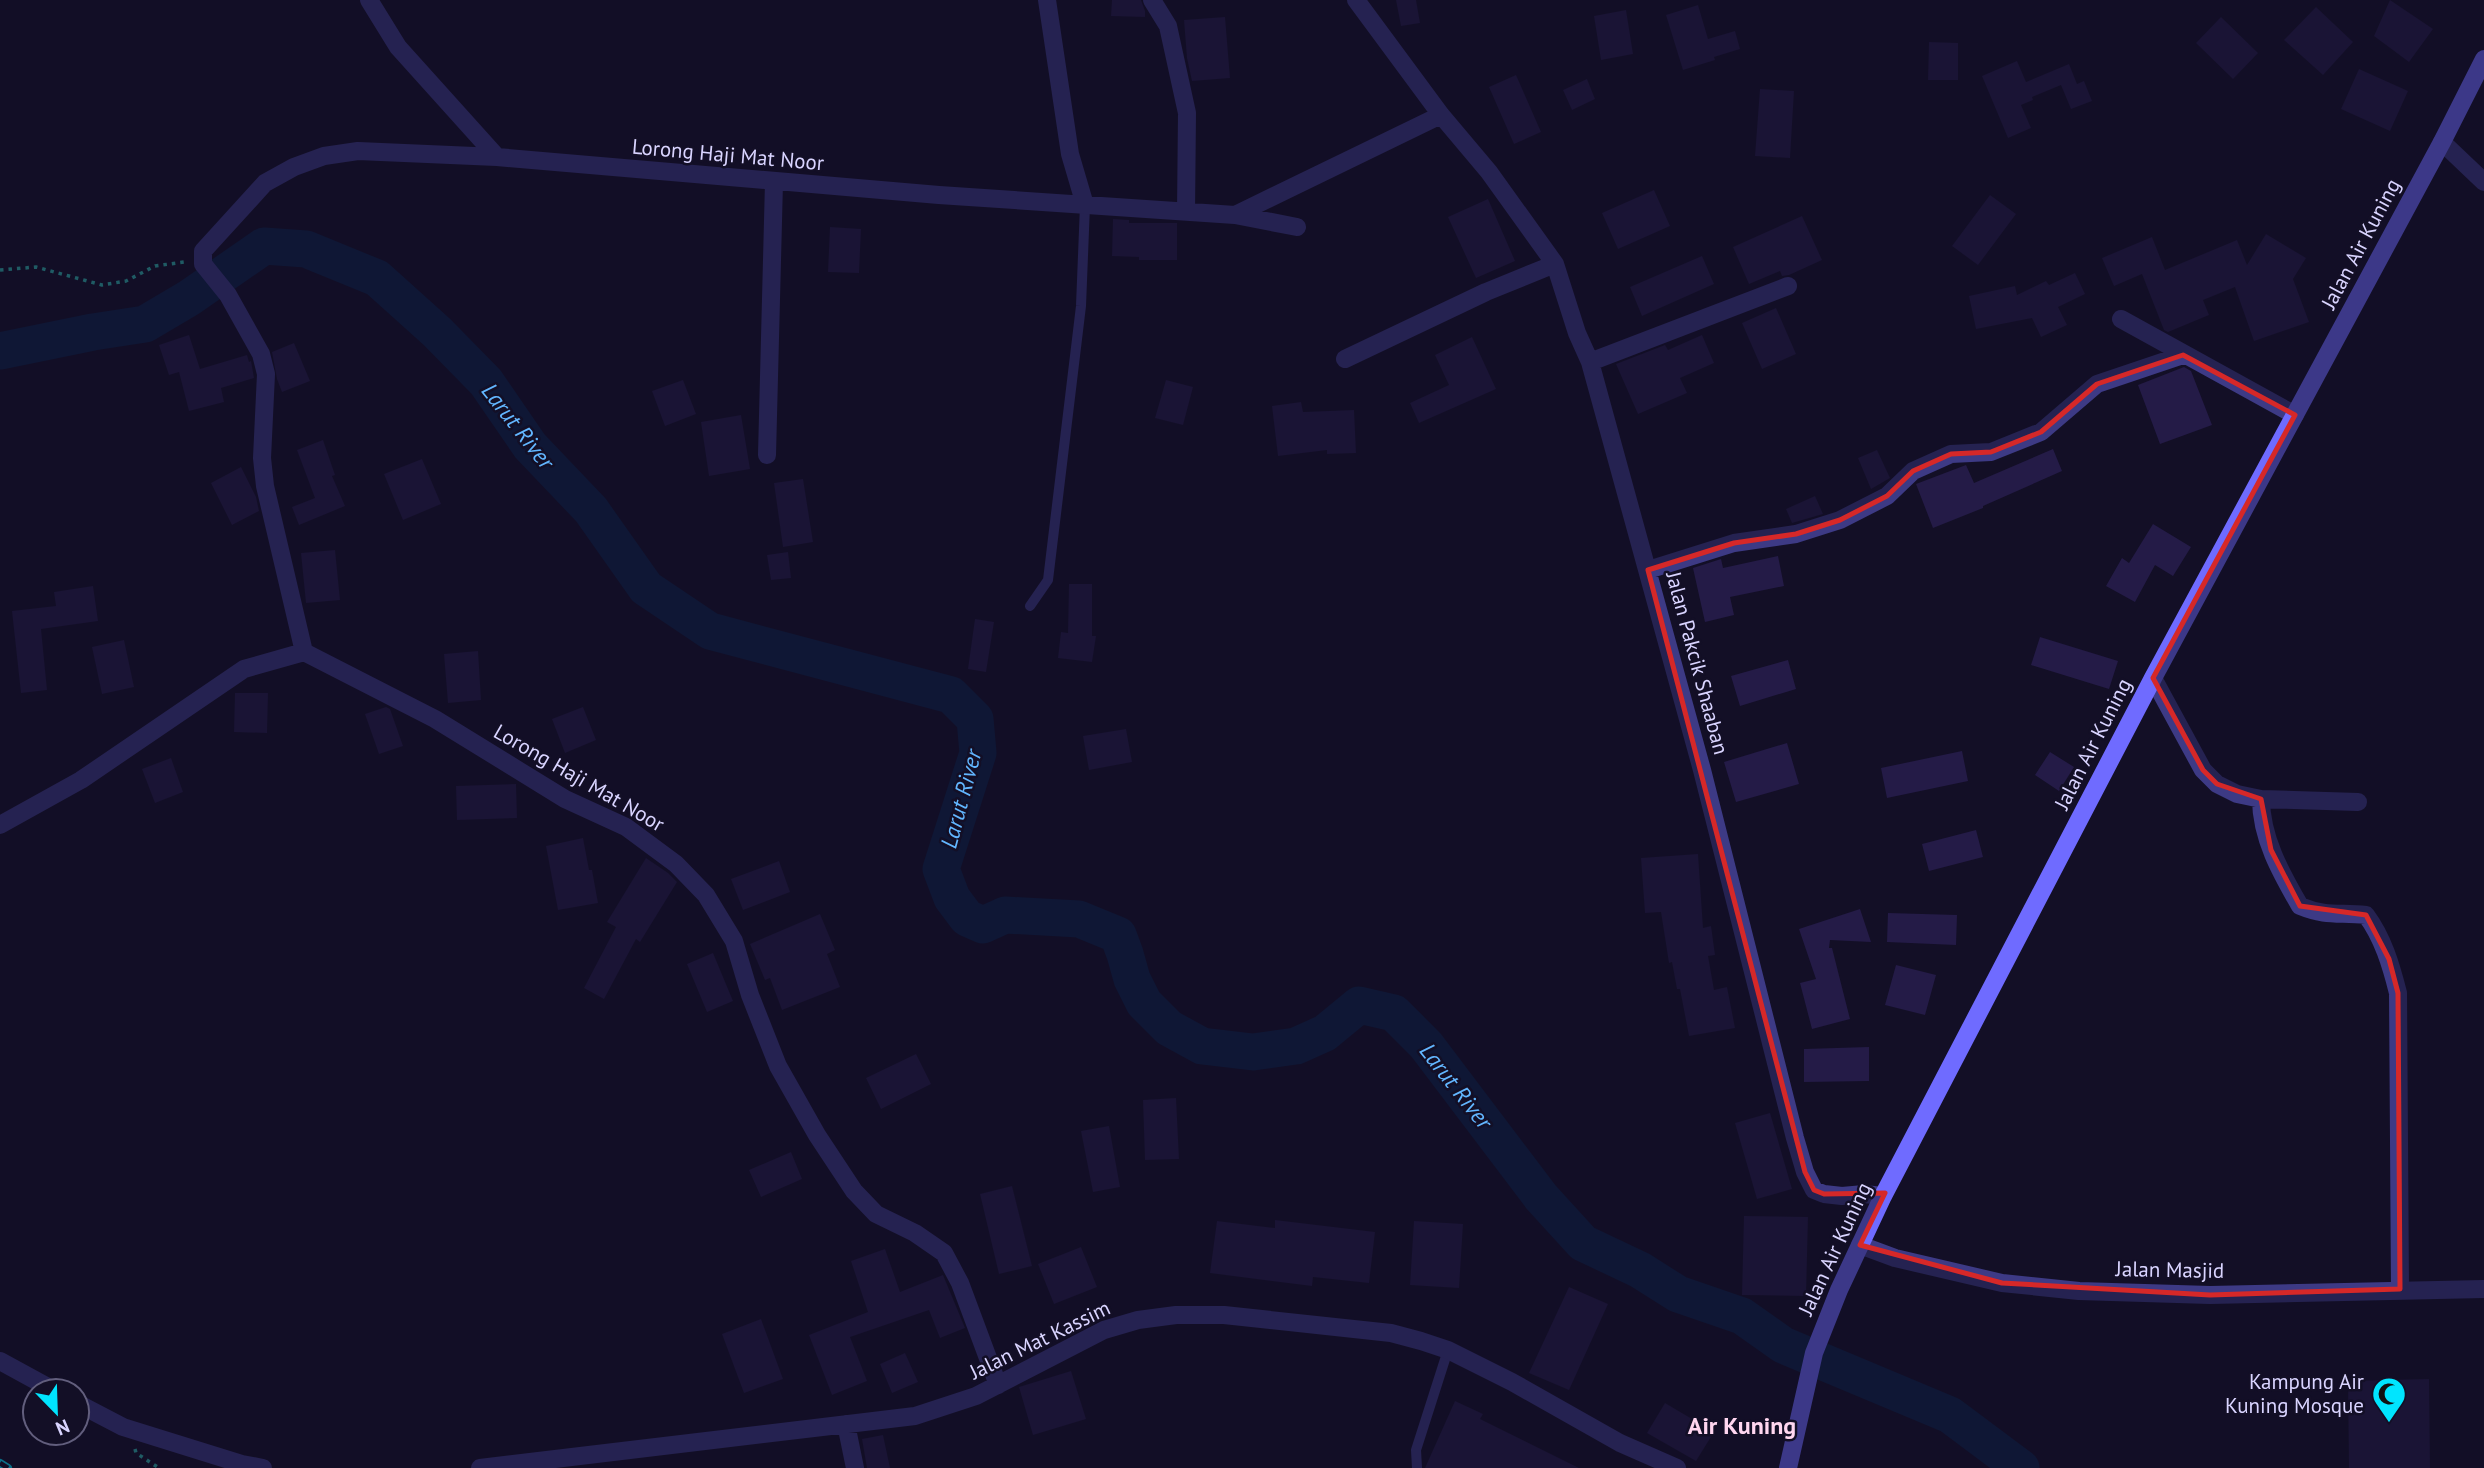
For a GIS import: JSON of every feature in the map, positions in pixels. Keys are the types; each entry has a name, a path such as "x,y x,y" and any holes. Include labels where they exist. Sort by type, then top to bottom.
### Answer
{"main road":[{"name":"Jalan Air Kuning","path":"1788,1468 1814,1353 1839,1290 1883,1196 2153,678 2442,142 2484,59"}],"street":[{"path":"369,0 397,47 497,157"},
{"path":"1047,0 1070,154 1085,205"},
{"path":"1152,0 1168,26 1187,113 1186,212"},
{"name":"Jalan Pakcik Shaaban","path":"1356,0 1441,116 1489,172 1555,264 1577,333 1590,362 1648,570 1805,1172 1814,1190 1824,1194 1883,1196"},
{"path":"1235,215 1441,116"},
{"path":"2442,142 2484,182"},
{"name":"Lorong Haji Mat Noor","path":"203,264 203,251 265,183 294,167 324,156 358,151 497,157 774,182 1235,215 1297,227"},
{"path":"767,456 774,182"},
{"path":"0,825 80,780 244,669 303,652 265,485 262,449 266,373 261,354 228,295 203,264"},
{"path":"1345,359 1486,292 1555,264"},
{"path":"1590,362 1788,286"},
{"path":"2121,318 2183,355 2295,415"},
{"path":"1648,570 1734,543 1796,534 1840,520 1887,496 1913,471 1951,454 1991,452 2042,432 2097,384 2183,355"},
{"name":"Lorong Haji Mat Noor","path":"303,652 435,719 565,799 626,827 676,864 706,895 734,941 750,995 778,1066 817,1135 854,1191 876,1214 915,1233 944,1253 960,1283 998,1385"},
{"path":"2153,678 2203,770 2217,784 2237,793 2262,799 2358,802"},
{"path":"2262,799 2262,818 2271,850 2300,906 2316,913 2365,915 2374,926 2389,959 2398,993 2400,1289"},
{"name":"Jalan Masjid","path":"1860,1245 1895,1258 2002,1283 2079,1291 2210,1295 2484,1289"},
{"name":"Jalan Mat Kassim","path":"480,1468 915,1416 976,1396 1104,1331 1138,1320 1176,1315 1224,1315 1391,1333 1448,1350 1512,1382 1620,1443 1677,1468"},
{"path":"0,1361 29,1377"},
{"path":"91,1410 123,1427 263,1468"},
{"path":"846,1424 855,1468"}],"lane":[{"path":"1030,606 1048,580 1081,306 1085,205"},
{"path":"1417,1468 1416,1450 1448,1350"}],"path":[{"path":"0,270 36,267 102,285 125,281 155,266 182,261 203,264"},
{"path":"133,1444 136,1453 159,1468"}],"highlighted area":[{"path":"2183,355 2295,415 2153,678 2203,770 2217,784 2261,799 2271,850 2300,906 2366,915 2389,959 2398,993 2400,1289 2210,1295 2002,1283 1860,1245 1885,1193 1824,1194 1814,1190 1805,1172 1648,570 1734,543 1796,534 1840,520 1887,496 1913,471 1951,454 1991,452 2041,432 2097,384"}],"building":[{"path":"1112,0 1141,0 1145,17 1111,16"},
{"path":"1396,0 1416,0 1420,23 1401,26"},
{"path":"2390,0 2433,29 2409,62 2374,36"},
{"path":"1698,5 1708,39 1735,31 1740,49 1683,70 1666,15"},
{"path":"2316,7 2353,42 2323,75 2284,40"},
{"path":"1626,10 1633,54 1601,60 1594,16"},
{"path":"1225,17 1230,78 1192,81 1184,20"},
{"path":"2221,17 2258,53 2233,79 2196,43"},
{"path":"1929,42 1958,43 1958,80 1928,80"},
{"path":"2017,61 2026,82 2069,64 2077,84 2084,81 2092,101 2071,109 2061,85 2032,97 2033,100 2021,105 2031,128 2008,138 1982,76"},
{"path":"2359,69 2408,91 2390,131 2341,109"},
{"path":"1516,75 1541,132 1514,144 1489,87"},
{"path":"1587,79 1595,99 1572,110 1563,90"},
{"path":"1760,89 1794,91 1790,158 1755,156"},
{"path":"1654,190 1670,226 1618,249 1602,213"},
{"path":"1990,195 2016,214 1978,265 1952,246"},
{"path":"1488,199 1515,261 1476,278 1448,217"},
{"path":"1802,216 1822,260 1789,275 1782,276 1780,271 1749,284 1733,247"},
{"path":"1113,219 1129,220 1129,223 1177,223 1177,260 1139,260 1139,257 1112,256"},
{"path":"830,227 861,229 859,273 828,272"},
{"path":"2266,234 2306,258 2293,279 2309,322 2254,341 2235,287 2203,300 2209,315 2168,332 2164,330 2142,274 2114,286 2102,258 2152,237 2165,270 2237,240 2247,265"},
{"path":"1702,256 1714,284 1642,316 1630,287"},
{"path":"2075,273 2085,294 2058,307 2067,325 2041,337 2032,318 1976,329 1969,296 2015,286 2017,295 2046,281 2049,285"},
{"path":"1776,308 1796,354 1762,369 1742,323"},
{"path":"189,335 200,369 247,355 254,378 221,388 224,402 189,411 179,372 169,375 159,345"},
{"path":"1702,335 1714,363 1680,378 1687,393 1638,414 1616,364 1665,345 1668,350"},
{"path":"1472,337 1496,389 1419,423 1410,403 1449,385 1435,355"},
{"path":"294,343 310,381 282,392 272,352"},
{"path":"2184,367 2191,371 2212,425 2160,444 2138,385"},
{"path":"683,380 696,414 665,426 652,391"},
{"path":"1166,380 1193,387 1183,425 1155,418"},
{"path":"1301,402 1303,412 1354,410 1356,453 1327,454 1327,450 1278,456 1272,406"},
{"path":"741,415 750,469 709,476 701,422"},
{"path":"323,440 335,475 332,476 345,506 299,525 292,507 315,498 297,450"},
{"path":"2053,449 2062,471 1933,528 1916,484 1966,465 1974,483"},
{"path":"1877,450 1890,478 1871,489 1858,458"},
{"path":"422,459 441,504 403,520 384,474"},
{"path":"241,467 256,497 259,511 232,525 211,483"},
{"path":"803,479 813,542 783,547 774,483"},
{"path":"1815,496 1823,514 1792,523 1786,509"},
{"path":"2153,524 2191,547 2173,576 2155,565 2135,602 2106,586 2122,558 2129,563"},
{"path":"335,550 340,600 306,603 301,553"},
{"path":"788,552 791,578 771,580 767,555"},
{"path":"1778,556 1784,586 1730,597 1734,615 1705,622 1693,568 1721,559 1723,568"},
{"path":"1069,584 1092,584 1092,636 1096,636 1092,662 1058,658 1061,632 1068,633"},
{"path":"93,586 98,621 41,629 47,690 21,693 12,611 56,606 54,592"},
{"path":"975,619 994,622 986,672 968,669"},
{"path":"2040,637 2118,661 2109,689 2031,665"},
{"path":"124,640 134,687 102,694 92,647"},
{"path":"478,651 481,700 448,703 444,654"},
{"path":"1788,660 1796,689 1740,706 1731,676"},
{"path":"235,693 268,693 267,733 234,732"},
{"path":"386,707 390,709 403,746 379,754 365,714"},
{"path":"583,707 596,740 565,753 552,719"},
{"path":"1126,729 1132,762 1089,770 1083,736"},
{"path":"1787,743 1799,784 1736,802 1724,762"},
{"path":"1962,751 1968,781 1887,798 1881,768"},
{"path":"2050,752 2074,767 2059,791 2035,775"},
{"path":"171,758 183,792 155,803 142,769"},
{"path":"516,784 517,818 457,820 456,786"},
{"path":"1976,830 1983,857 1929,871 1922,844"},
{"path":"583,838 598,903 558,910 546,846"},
{"path":"1698,854 1703,928 1711,926 1715,955 1708,956 1714,990 1727,987 1735,1028 1689,1036 1680,989 1677,989 1672,962 1669,963 1661,912 1645,913 1641,858"},
{"path":"646,858 677,882 640,942 636,939 604,999 584,988 616,927 607,922"},
{"path":"779,861 790,892 743,910 731,879"},
{"path":"1860,909 1871,942 1830,940 1829,948 1832,948 1850,1019 1812,1029 1800,983 1816,979 1799,929"},
{"path":"1888,913 1957,915 1956,945 1887,942"},
{"path":"820,914 835,950 827,954 840,987 782,1010 770,978 765,980 750,944"},
{"path":"713,953 733,1001 707,1012 687,964"},
{"path":"1896,965 1936,975 1925,1015 1885,1005"},
{"path":"1869,1047 1869,1081 1804,1082 1804,1049"},
{"path":"916,1054 931,1084 881,1109 866,1078"},
{"path":"1176,1098 1179,1159 1145,1160 1143,1100"},
{"path":"1770,1113 1792,1189 1757,1199 1735,1123"},
{"path":"1109,1126 1120,1187 1093,1192 1081,1131"},
{"path":"791,1152 802,1179 761,1197 749,1170"},
{"path":"1012,1186 1032,1266 999,1274 980,1194"},
{"path":"1744,1216 1808,1217 1806,1296 1742,1295"},
{"path":"1275,1220 1375,1232 1369,1283 1313,1277 1312,1286 1210,1273 1217,1221 1275,1228"},
{"path":"1414,1221 1463,1224 1459,1288 1410,1285"},
{"path":"1081,1247 1097,1287 1054,1304 1038,1264"},
{"path":"885,1249 900,1292 943,1275 965,1328 940,1338 929,1310 850,1337 867,1381 832,1395 809,1335 868,1312 851,1261"},
{"path":"1569,1287 1608,1304 1569,1390 1529,1373"},
{"path":"761,1319 783,1379 744,1393 722,1334"},
{"path":"905,1353 918,1382 892,1393 880,1364"},
{"path":"1071,1371 1086,1419 1033,1435 1019,1387"},
{"name":"Kampung Air Kuning Mosque","path":"2429,1379 2430,1468 2349,1468 2348,1381"},
{"path":"1455,1401 1483,1414 1480,1419 1579,1468 1425,1468"},
{"path":"1665,1403 1714,1432 1696,1461 1647,1433"},
{"path":"883,1435 890,1468 867,1468 862,1439"}],"waterway":[{"name":"Larut River","path":"0,351 145,324 189,298 264,246 306,249 377,278 437,332 486,382 530,446 591,510 646,588 710,631 951,695 975,719 978,753 941,869 952,898 967,918 983,925 1005,915 1079,919 1118,935 1132,979 1144,1003 1169,1028 1202,1046 1253,1052 1296,1046 1325,1033 1359,1005 1394,1013 1426,1045 1541,1197 1583,1243 1640,1270 1678,1294 1742,1316 1783,1345 1950,1415 2021,1468"}],"railway":[{"path":"0,1463 8,1468"}],"place":[{"name":"Kampung Air Kuning Mosque","path":"2389,1424"}],"district":[{"name":"Air Kuning","path":"1742,1426"}]}
